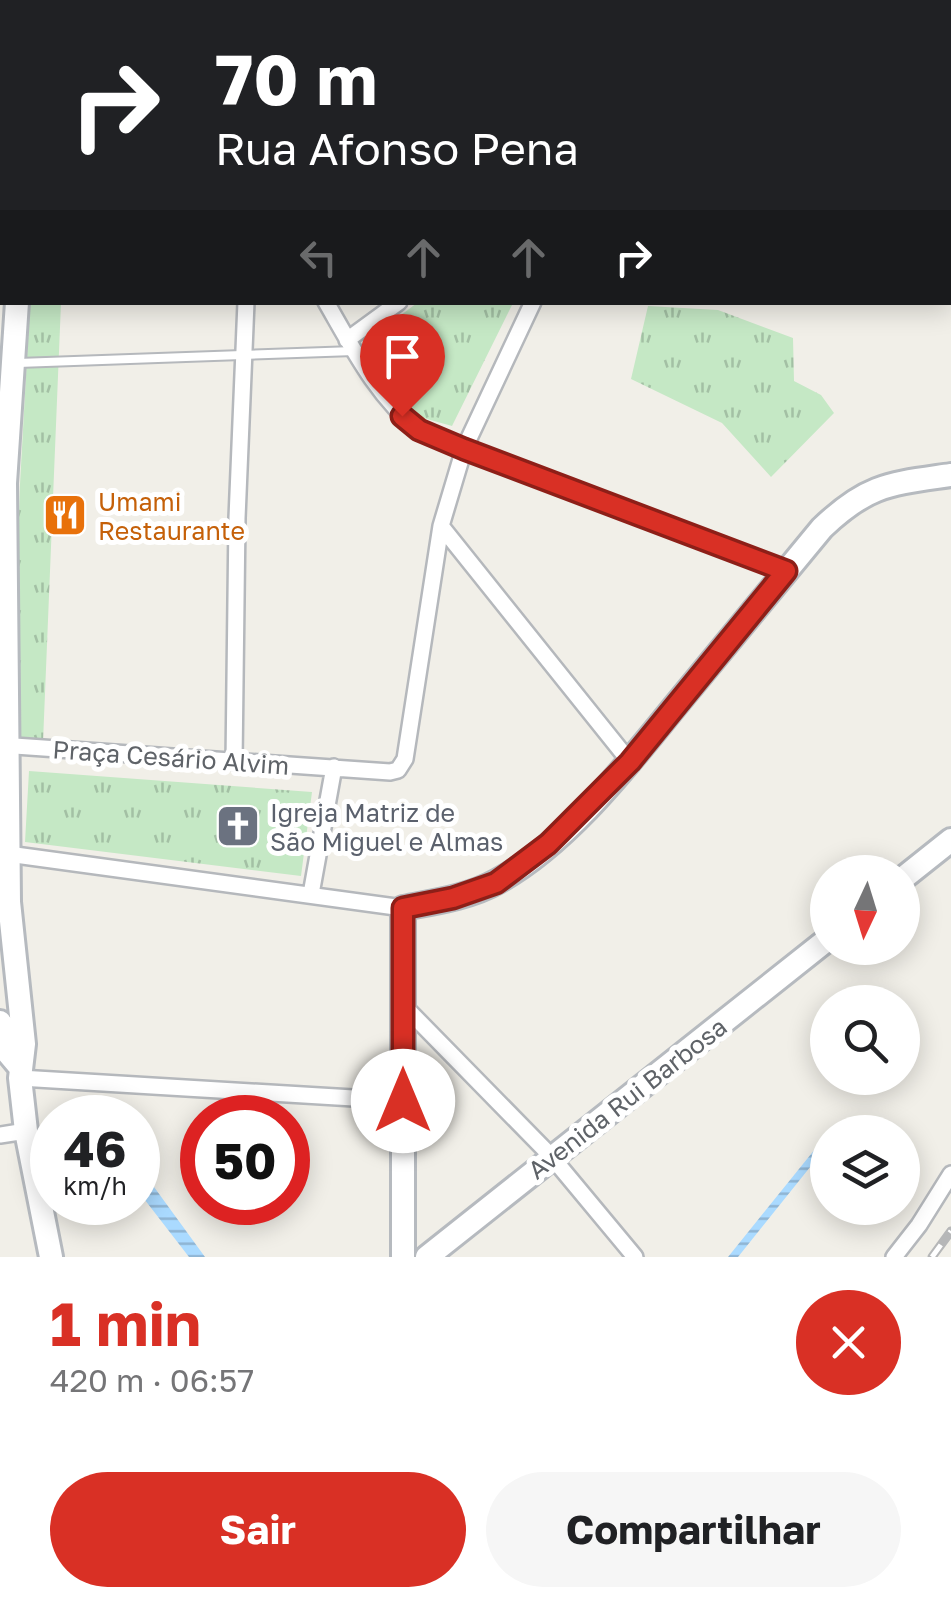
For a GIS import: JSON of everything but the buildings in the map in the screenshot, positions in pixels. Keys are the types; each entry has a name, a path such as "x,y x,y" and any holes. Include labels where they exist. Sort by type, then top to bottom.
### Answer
{"main road":[{"path":"17,305 5,483 4,902 24,1044 19,1072 26,1131 51,1257"},
{"path":"403,1257 403,908 453,898 496,883 529,861 568,826 630,762 786,571 849,502 897,483 951,475"},
{"path":"0,530 6,585"},
{"path":"920,865 951,840"},
{"name":"Avenida Rui Barbosa","path":"427,1257 810,954"},
{"path":"0,1022 4,1048 19,1072"}],"street":[{"path":"234,762 246,305"},
{"path":"328,305 351,346 402,416 419,430 786,571"},
{"path":"351,346 396,305"},
{"path":"532,305 464,449 441,526 630,762"},
{"name":"Praça Cesário Alvim","path":"4,746 398,770 405,759 441,526"},
{"path":"311,894 334,768"},
{"path":"4,850 403,908"},
{"path":"403,1005 550,1156 636,1257"},
{"path":"19,1072 403,1101"},
{"path":"0,1135 26,1131"},
{"path":"894,1257 920,1225 951,1174"}],"lane":[{"path":"14,364 242,356 351,346"}],"green space":[{"path":"30,305 61,305 43,742 12,739"},
{"path":"414,305 512,305 452,426 416,416 400,406 364,343"},
{"path":"648,306 718,310 793,338 794,381 821,395 834,413 771,477 722,423 631,379"},
{"path":"29,771 312,792 301,876 25,842"}],"water":[{"path":"810,1155 810,1167 738,1257 728,1257"},
{"path":"160,1195 205,1257 189,1257 160,1219"}],"railway":[{"path":"932,1257 951,1231"}],"place":[{"name":"Umami Restaurante","path":"65,515"},
{"name":"Igreja Matriz de São Miguel e Almas","path":"238,826"}],"route":[{"path":"402,416 419,430 464,449 786,571 630,762 529,861 496,883 453,898 403,908 403,1101"}]}
